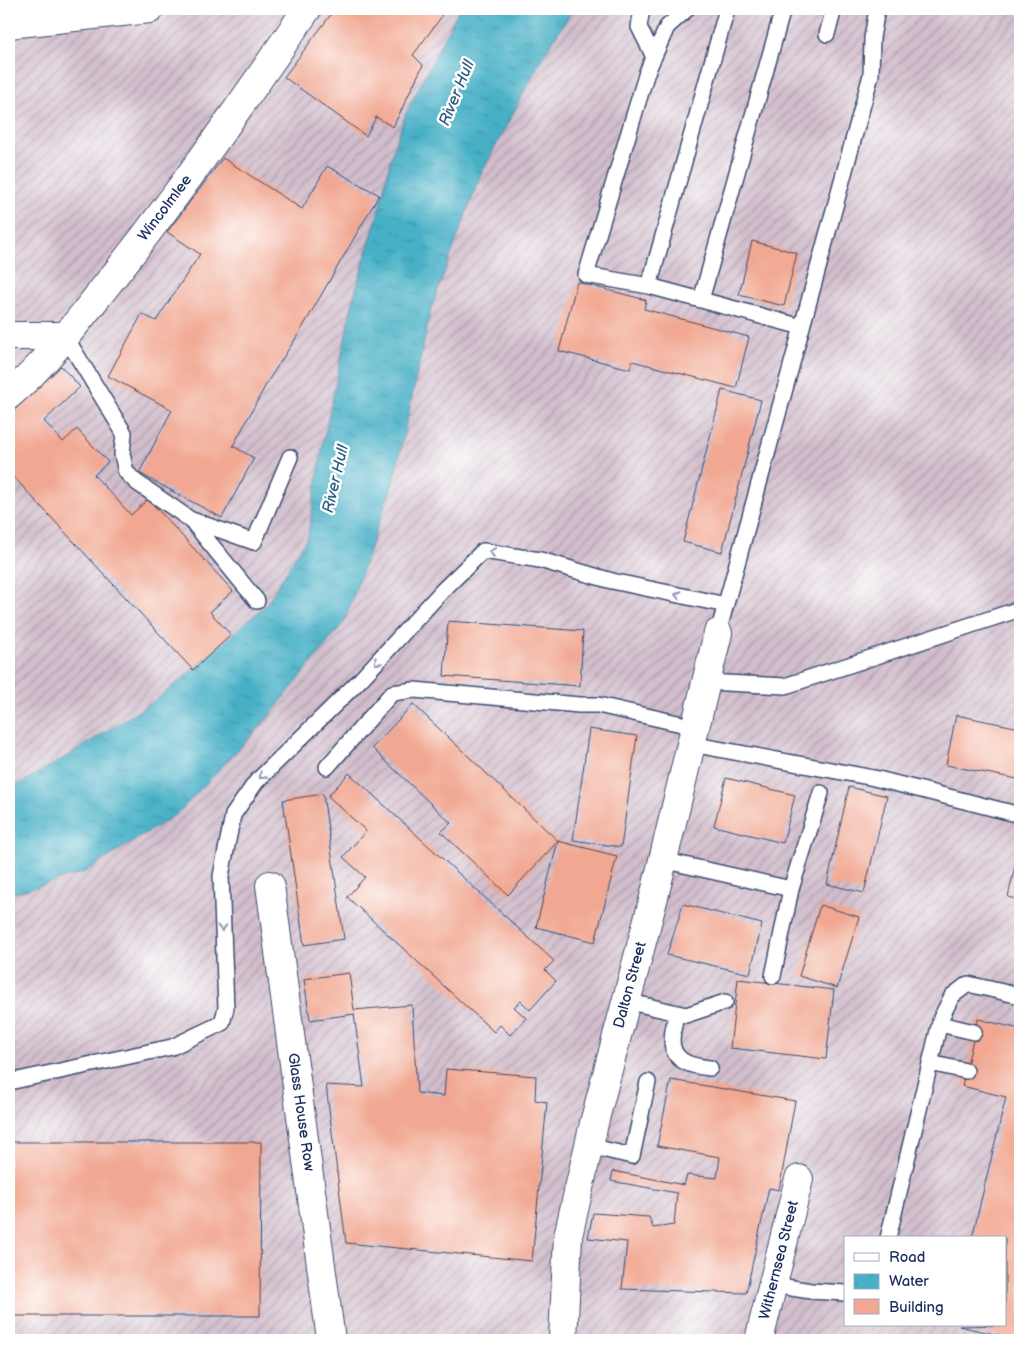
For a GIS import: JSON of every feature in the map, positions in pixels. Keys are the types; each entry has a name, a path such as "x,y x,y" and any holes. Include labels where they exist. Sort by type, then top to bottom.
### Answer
{"street":[{"path":"9,24 150,9"},
{"name":"Wincolmlee","path":"9,395 65,336 142,240 234,115 307,9"},
{"path":"9,336 65,336"},
{"name":"Dalton Street","path":"563,1340 568,1236 718,633"},
{"name":"Glass House Row","path":"270,885 331,1340"},
{"name":"Withernsea Street","path":"759,1340 799,1179"}],"lane":[{"path":"642,9 639,27 654,57"},
{"path":"687,9 667,27 647,72 586,275 648,286 802,327"},
{"path":"648,286 727,9"},
{"path":"701,300 783,9"},
{"path":"827,34 834,9"},
{"path":"718,633 871,75 872,38 877,9"},
{"path":"65,336 124,433 122,454 126,472 136,482 191,520 254,542 290,457"},
{"path":"191,520 257,601"},
{"path":"9,1082 172,1047 222,1023 226,1008 222,876 233,815 256,782 361,679 443,590 483,551 540,560 612,581 726,605"},
{"path":"706,682 784,686 1020,609"},
{"path":"327,767 392,693 414,690 598,705 693,735 1020,815"},
{"path":"773,976 791,889 821,792"},
{"path":"662,860 791,889"},
{"path":"888,1236 941,1018 952,996 968,984 1020,996"},
{"path":"626,1001 686,1016 725,1002"},
{"path":"676,1014 671,1041 674,1053 686,1063 710,1068"},
{"path":"940,1024 974,1032"},
{"path":"930,1063 966,1071"},
{"path":"589,1146 632,1156 648,1082"},
{"path":"773,1285 811,1291 844,1293"}],"shaded area":[{"path":"9,9 459,9 406,113 392,153 379,210 354,296 323,443 308,536 266,605 193,670 153,702 66,757 9,790"},
{"path":"573,9 1020,9 1020,1340 9,1340 9,895 85,872 344,622 394,480 431,309 481,174 542,58"}],"water":[{"name":"River Hull","path":"459,9 573,9 542,58 481,174 431,309 394,480 344,622 267,719 178,813 85,872 9,895 9,790 66,757 153,702 193,670 266,605 308,536 323,443 354,296 379,210 392,153 406,113"}],"building":[{"path":"335,9 435,9 442,16 413,55 423,65 393,127 376,117 366,136 284,77"},
{"path":"223,158 302,209 327,166 379,195 301,330 268,381 233,446 254,458 222,518 139,473 172,410 108,376 142,314 156,321 200,254 167,232"},
{"path":"752,241 797,253 784,306 739,295"},
{"path":"577,282 646,300 644,309 749,337 736,388 632,361 630,369 559,351"},
{"path":"61,366 80,387 44,421 63,442 77,429 108,462 94,475 131,515 148,499 233,591 210,612 231,635 193,670 9,472 9,415"},
{"path":"722,390 761,400 722,552 683,542"},
{"path":"448,621 583,631 580,686 444,676"},
{"path":"413,704 558,841 508,895 441,832 451,823 372,748"},
{"path":"956,715 1020,728 1020,762 1017,779 946,765"},
{"path":"589,729 637,736 621,847 573,840"},
{"path":"349,773 554,961 545,970 556,981 530,1010 521,1001 514,1007 526,1018 510,1035 500,1025 494,1032 347,897 365,877 343,857 366,831 328,796"},
{"path":"726,778 795,795 783,843 714,826"},
{"path":"849,787 887,796 864,893 827,884"},
{"path":"323,794 344,939 304,945 283,800"},
{"path":"558,841 617,856 595,942 536,927"},
{"path":"1020,848 1020,900 1008,897"},
{"path":"683,904 762,924 750,974 667,955"},
{"path":"820,905 859,917 837,988 799,976"},
{"path":"349,973 354,1010 412,1005 417,1093 444,1096 446,1069 536,1076 535,1100 547,1102 532,1261 346,1243 326,1085 364,1087 354,1014 310,1020 304,979"},
{"path":"738,979 834,990 826,1059 730,1048"},
{"path":"978,1019 1020,1029 1020,1340 959,1326 1006,1326 1006,1236 972,1236 1006,1097 962,1086"},
{"path":"671,1080 795,1101 779,1190 769,1188 746,1293 622,1289 627,1242 588,1238 593,1213 649,1217 653,1228 674,1225 677,1193 611,1181 613,1171 684,1185 687,1175 717,1178 720,1157 657,1146"},
{"path":"9,1142 261,1142 260,1316 9,1316"},
{"path":"809,1337 835,1338 835,1340 808,1340"}]}
